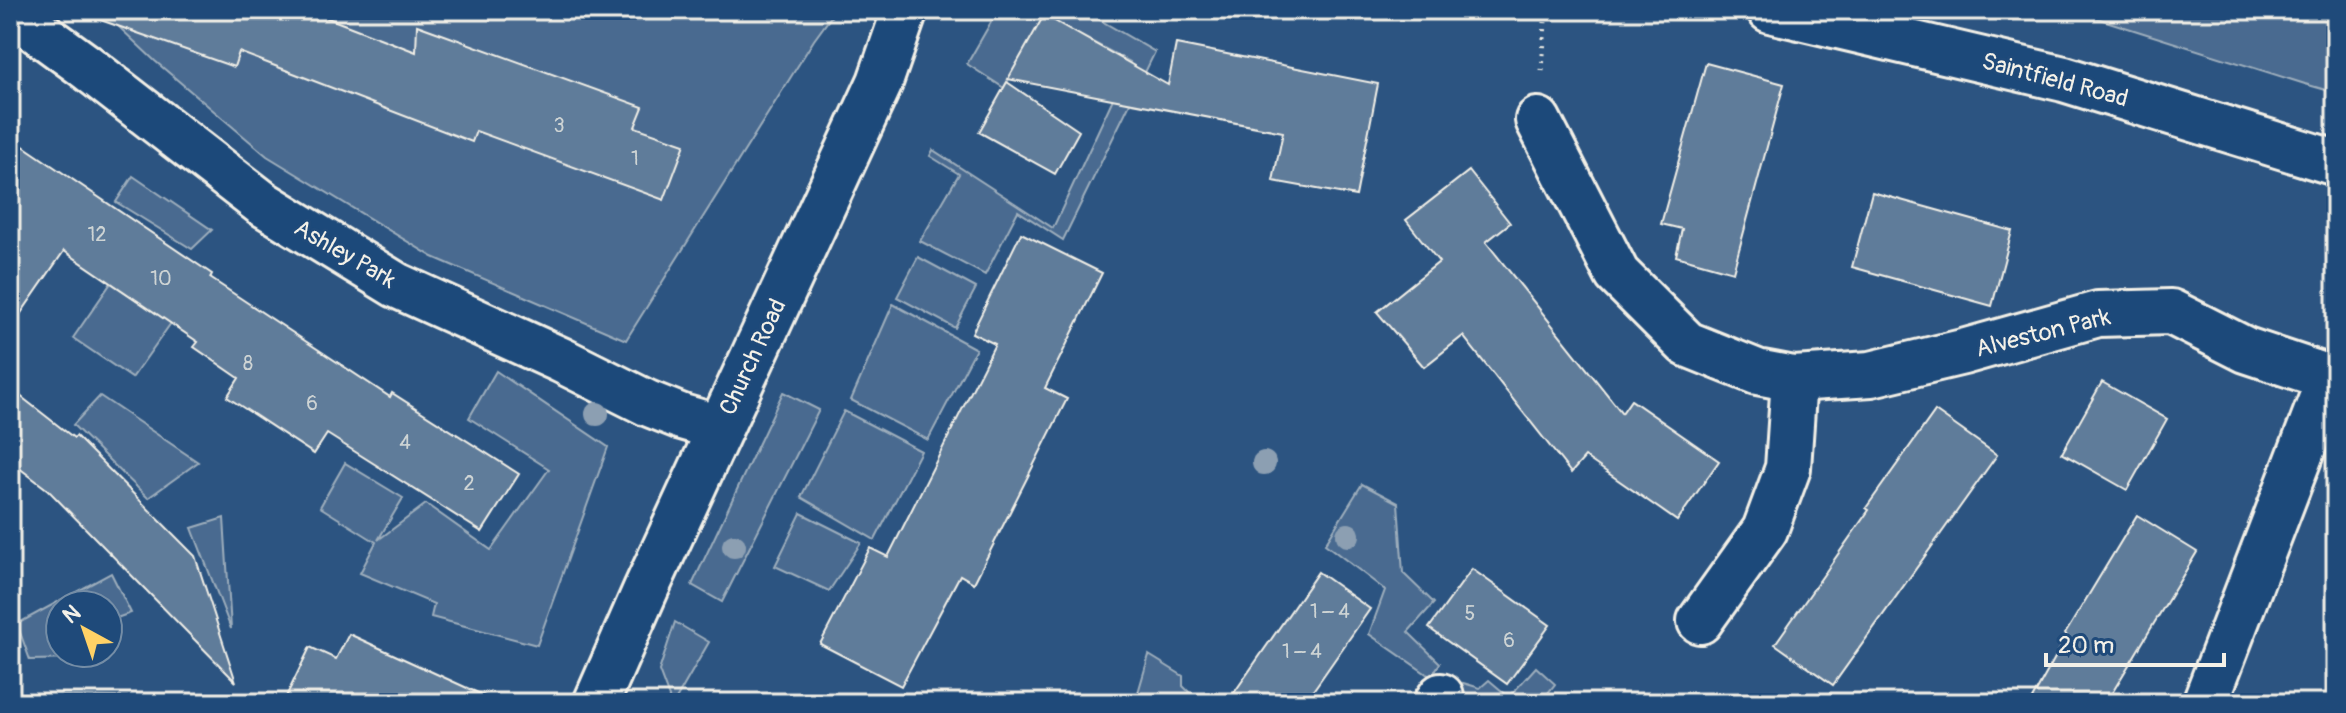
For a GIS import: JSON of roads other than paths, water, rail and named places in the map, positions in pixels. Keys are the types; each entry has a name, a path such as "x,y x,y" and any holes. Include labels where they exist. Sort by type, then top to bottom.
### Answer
{"main road":[{"name":"Church Road","path":"596,703 880,82 905,10"},
{"name":"Saintfield Road","path":"1770,10 2064,79 2336,163"},
{"name":"Ashley Park","path":"10,11 262,203 396,285 647,403 720,428"},
{"name":"Alveston Park","path":"1538,120 1617,274 1687,344 1757,372 1794,379 1871,374 2098,314 2171,312 2246,350 2333,379 2205,703"},
{"path":"1700,621 1765,530 1788,468 1794,379"}]}
